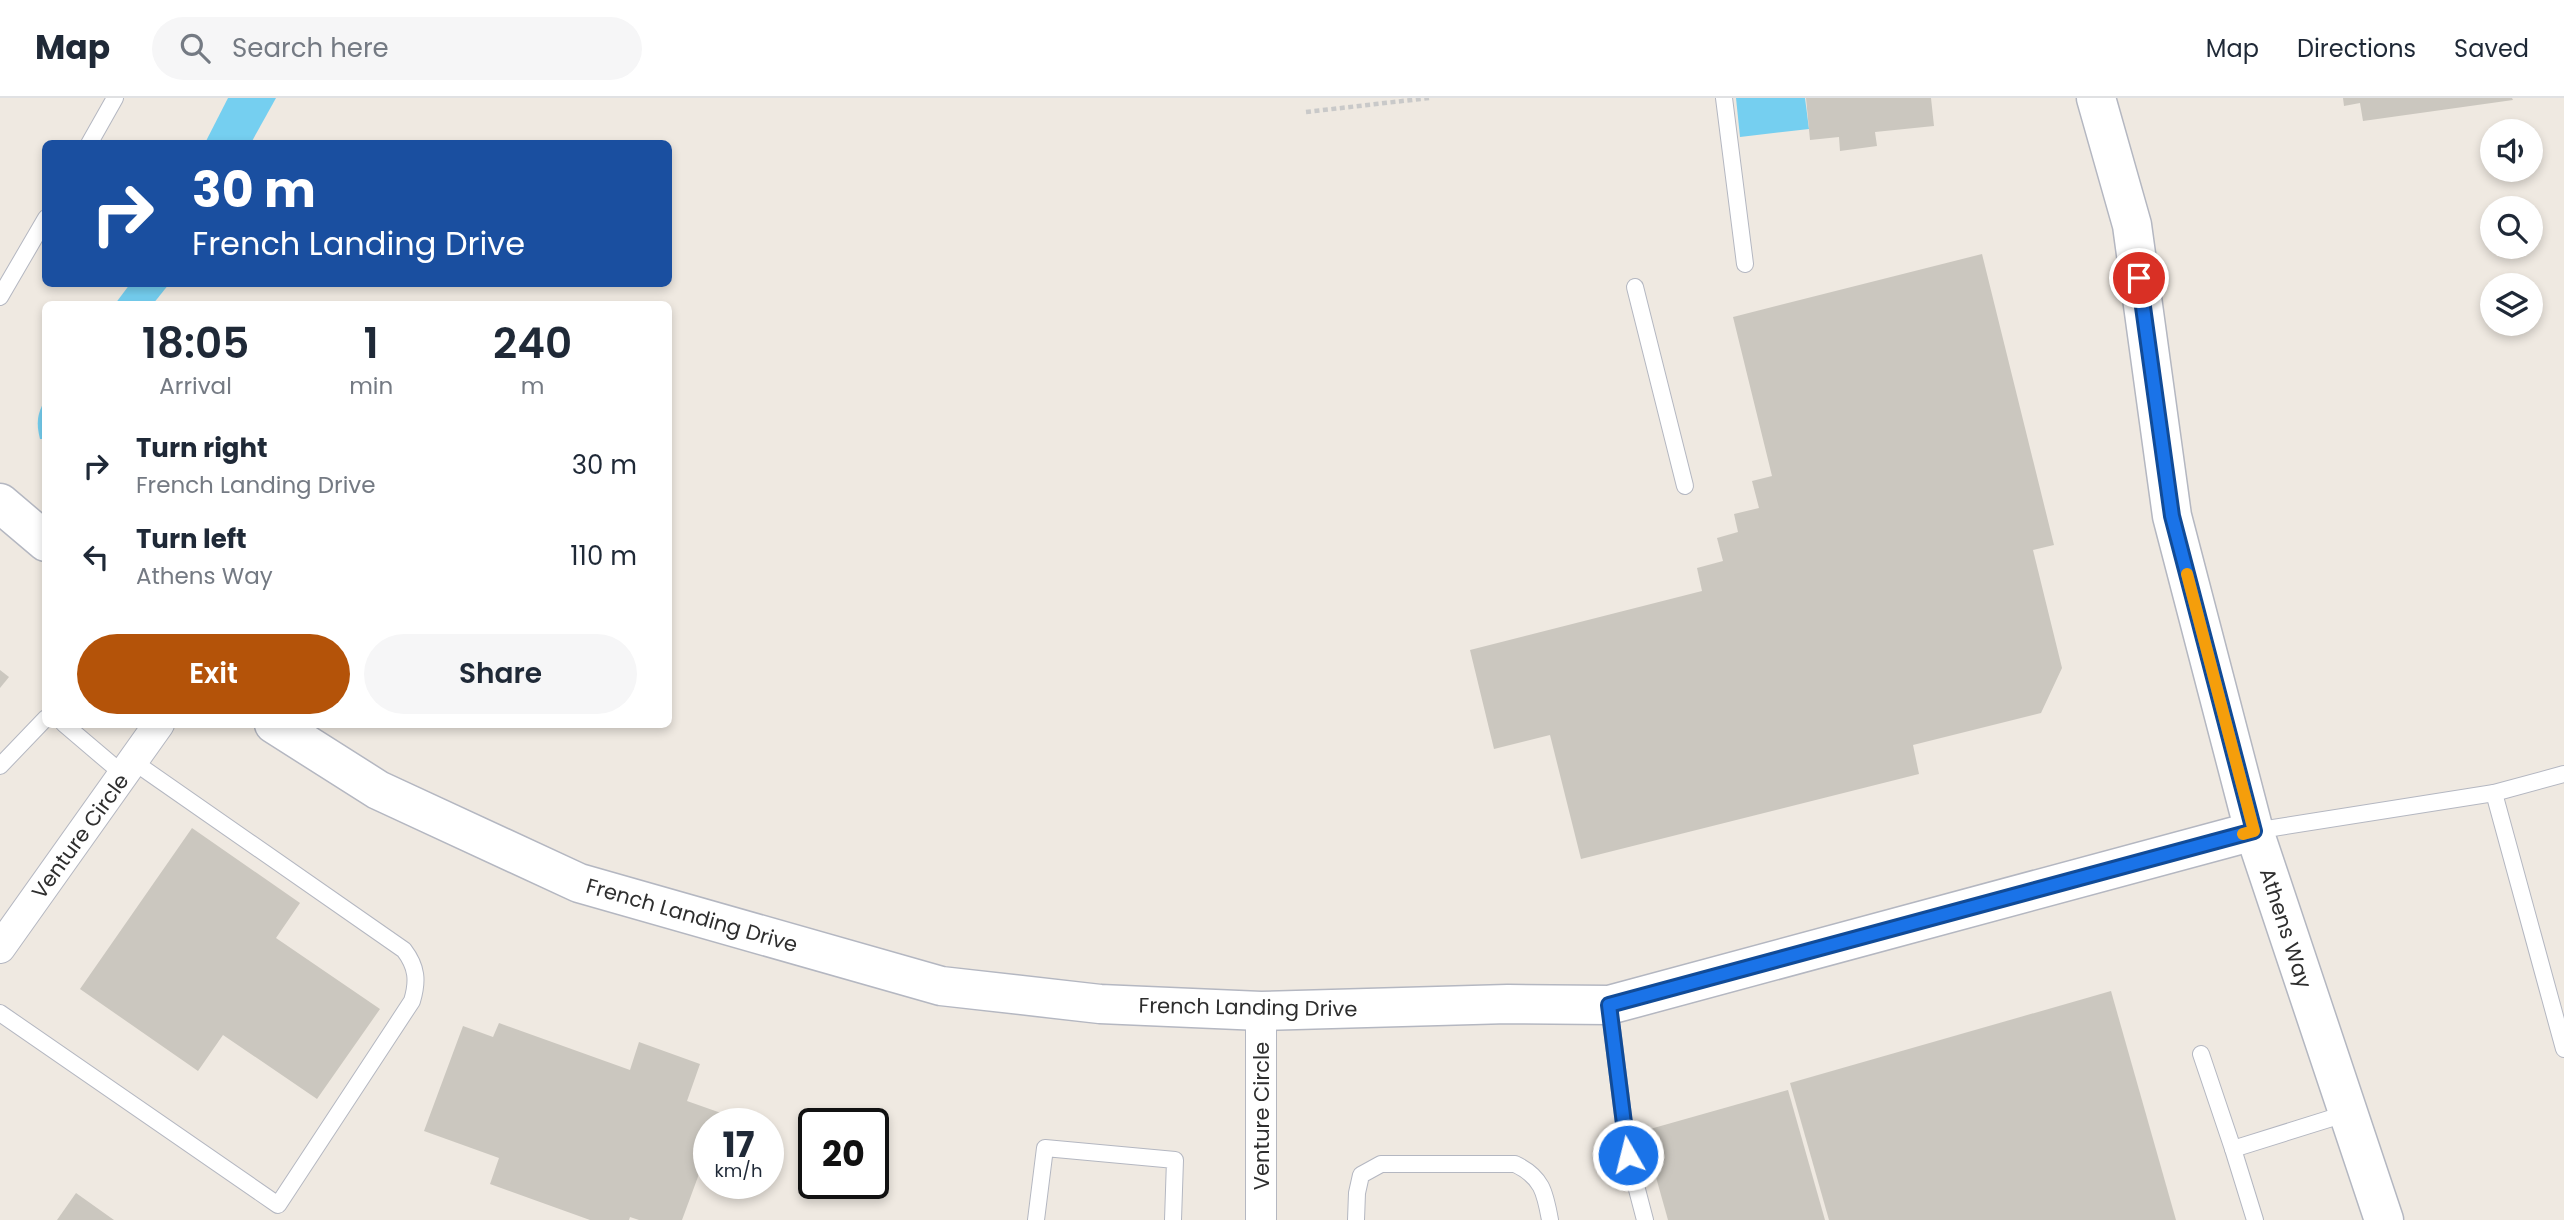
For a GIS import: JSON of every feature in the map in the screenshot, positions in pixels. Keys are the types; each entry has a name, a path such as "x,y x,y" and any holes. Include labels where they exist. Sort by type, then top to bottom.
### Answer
{"street":[{"name":"Athens Way","path":"2096,98 2132,225 2172,516 2254,831 2384,1220"},
{"path":"0,503 42,539"},
{"name":"Venture Circle","path":"0,948 156,728"},
{"name":"French Landing Drive","path":"280,728 378,790 579,883 941,986 1100,1004 1261,1011 1508,1004 1609,1005 2254,831"},
{"name":"Venture Circle","path":"1261,1011 1261,1220"}],"lane":[{"path":"91,140 115,98"},
{"path":"1724,98 1745,264"},
{"path":"0,297 42,225"},
{"path":"1635,287 1685,486"},
{"path":"0,766 42,722"},
{"path":"0,1013 278,1205 412,1001 416,985 412,960 404,950 70,728"},
{"path":"2254,831 2494,793 2564,774"},
{"path":"2494,793 2564,1049"},
{"path":"1609,1005 1628,1155 1645,1220"},
{"path":"2201,1054 2255,1220"},
{"path":"2233,1149 2348,1114"},
{"path":"1036,1220 1045,1148 1175,1160 1173,1220"},
{"path":"1356,1220 1361,1175 1381,1164 1515,1164 1530,1171 1545,1192 1550,1220"}],"path":[{"path":"1306,111 1429,98"}],"water":[{"path":"228,98 276,98 253,140 207,140"},
{"path":"1736,98 1805,98 1809,129 1740,137"},
{"path":"128,287 167,287 155,301 117,301"},
{"path":"42,406 42,439 38,428"}],"building":[{"path":"1806,98 1931,98 1934,126 1875,132 1877,146 1840,151 1839,137 1810,140"},
{"path":"2343,98 2513,100 2363,121 2360,103 2344,106"},
{"path":"1982,254 2054,545 2033,550 2062,668 2041,713 1913,745 1919,774 1581,859 1550,735 1494,749 1470,650 1702,591 1697,568 1723,561 1717,538 1738,532 1734,514 1759,508 1752,481 1772,476 1733,317"},
{"path":"0,670 9,677 0,688"},
{"path":"192,828 300,903 276,938 380,1009 317,1099 223,1035 198,1071 80,989"},
{"path":"2111,991 2176,1220 1829,1220 1790,1083"},
{"path":"499,1023 630,1070 639,1042 700,1064 687,1101 707,1108 693,1108 693,1190 682,1220 639,1220 630,1217 629,1220 590,1220 490,1184 499,1158 424,1131 463,1026 493,1037"},
{"path":"1788,1090 1825,1220 1668,1220 1643,1131"},
{"path":"76,1193 114,1220 57,1220"}],"slow traffic":[{"path":"2187,574 2254,831 2243,834"}],"route":[{"path":"1628,1155 1609,1005 2254,831 2172,516 2139,278"}]}
